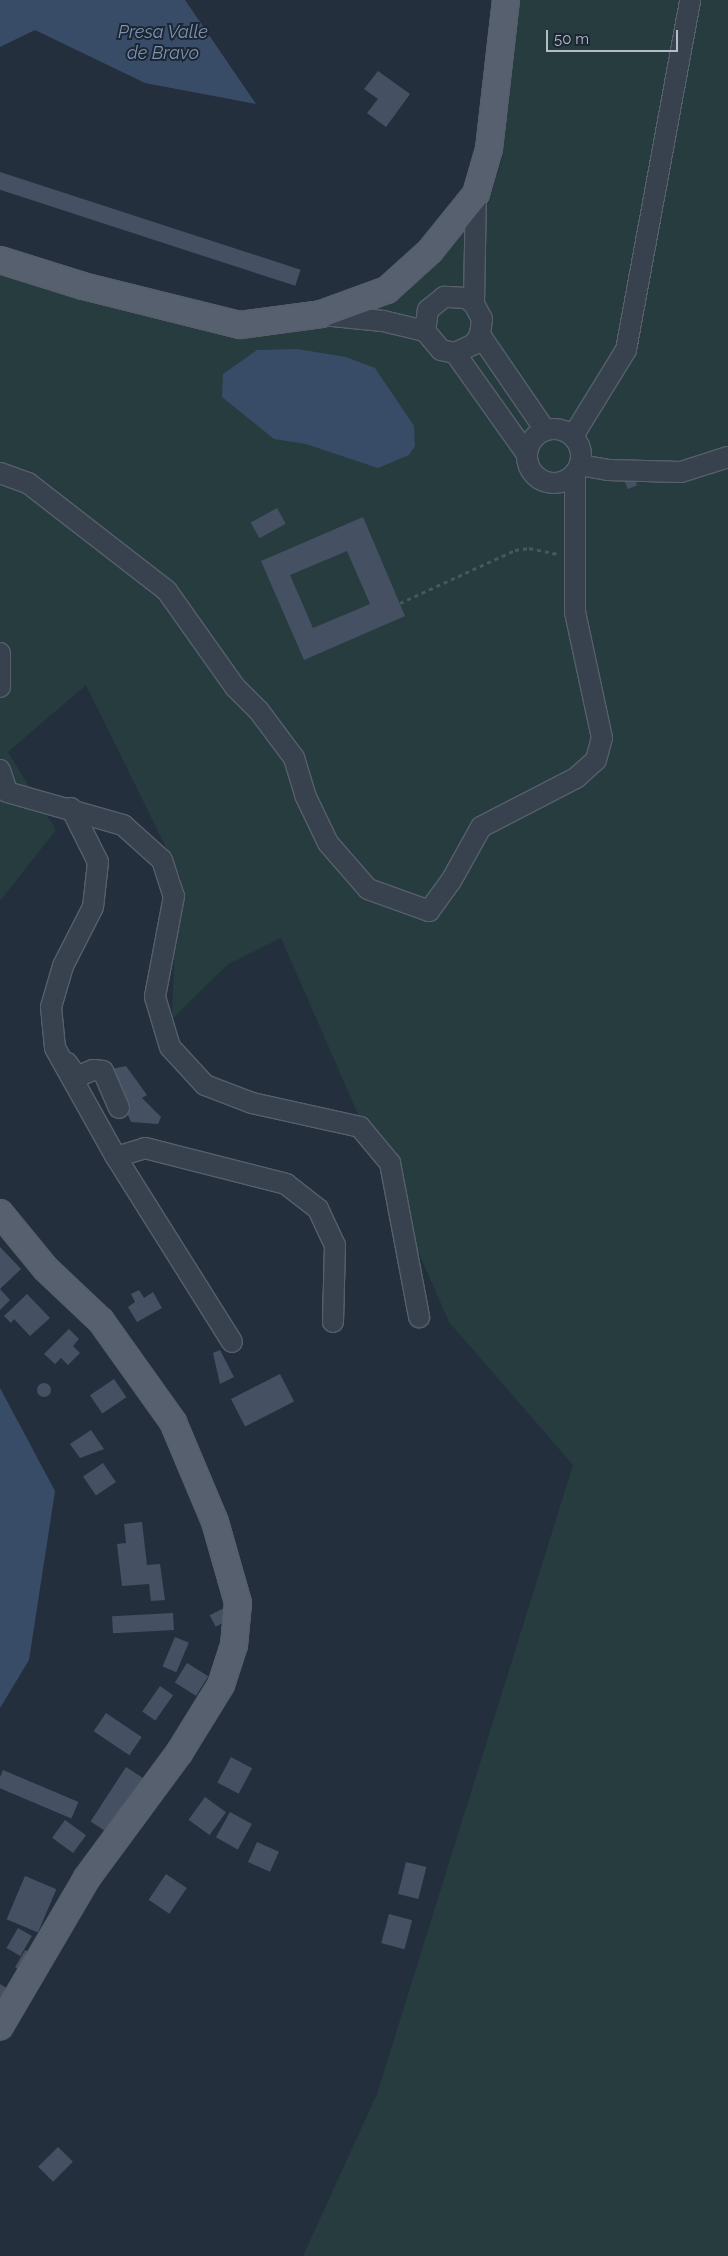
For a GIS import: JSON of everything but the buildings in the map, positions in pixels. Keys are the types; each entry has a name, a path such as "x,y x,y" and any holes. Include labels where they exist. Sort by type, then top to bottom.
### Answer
{"main road":[{"path":"0,260 83,286 240,325 321,314 387,290 430,251 476,194 490,149 506,0"},
{"path":"0,1213 46,1269 101,1321 172,1422 215,1522 238,1604 234,1645 221,1685 179,1753 87,1878 0,2026"}],"street":[{"path":"573,436 626,350 690,0"},
{"path":"321,314 383,321 425,331 441,350 455,353 474,344 480,335 482,319 474,304 476,194"},
{"path":"425,331 428,310 444,297 455,296 474,304"},
{"path":"480,335 544,430"},
{"path":"455,353 526,453 533,475 542,482 554,484 578,470 681,472 728,457"},
{"path":"0,473 28,483 167,591 236,687 259,711 294,758 304,795 328,843 368,889 429,911 451,881 481,827 576,778 596,760 602,738 575,612 575,558 580,450 573,436 564,431 544,430 529,443 526,453"},
{"path":"0,653 0,687"},
{"path":"0,770 7,792 123,824 162,860 174,896 155,997 170,1047 205,1085 252,1103 360,1127 390,1163 419,1317"},
{"path":"70,808 98,862 93,907 63,966 51,1007 55,1048 116,1157 232,1342"},
{"path":"55,1048 77,1077 93,1070 103,1071 120,1108"},
{"path":"116,1157 145,1148 286,1184 318,1209 334,1245 333,1322"}],"path":[{"path":"400,603 515,550 530,548 575,558"}],"green space":[{"path":"519,0 728,0 728,2256 303,2256 377,2094 573,1465 449,1322 281,938 227,965 172,1019 176,906 181,878 86,685 8,752 56,830 0,901 0,269 241,333 437,259 488,204 502,159"}],"water":[{"name":"Presa Valle de Bravo","path":"0,0 185,0 256,104 145,83 35,30 0,47"},
{"path":"297,349 346,357 375,368 414,426 415,446 409,455 378,468 306,444 274,439 222,397 223,374 257,350"},
{"path":"0,1388 55,1491 29,1660 0,1708"}]}
